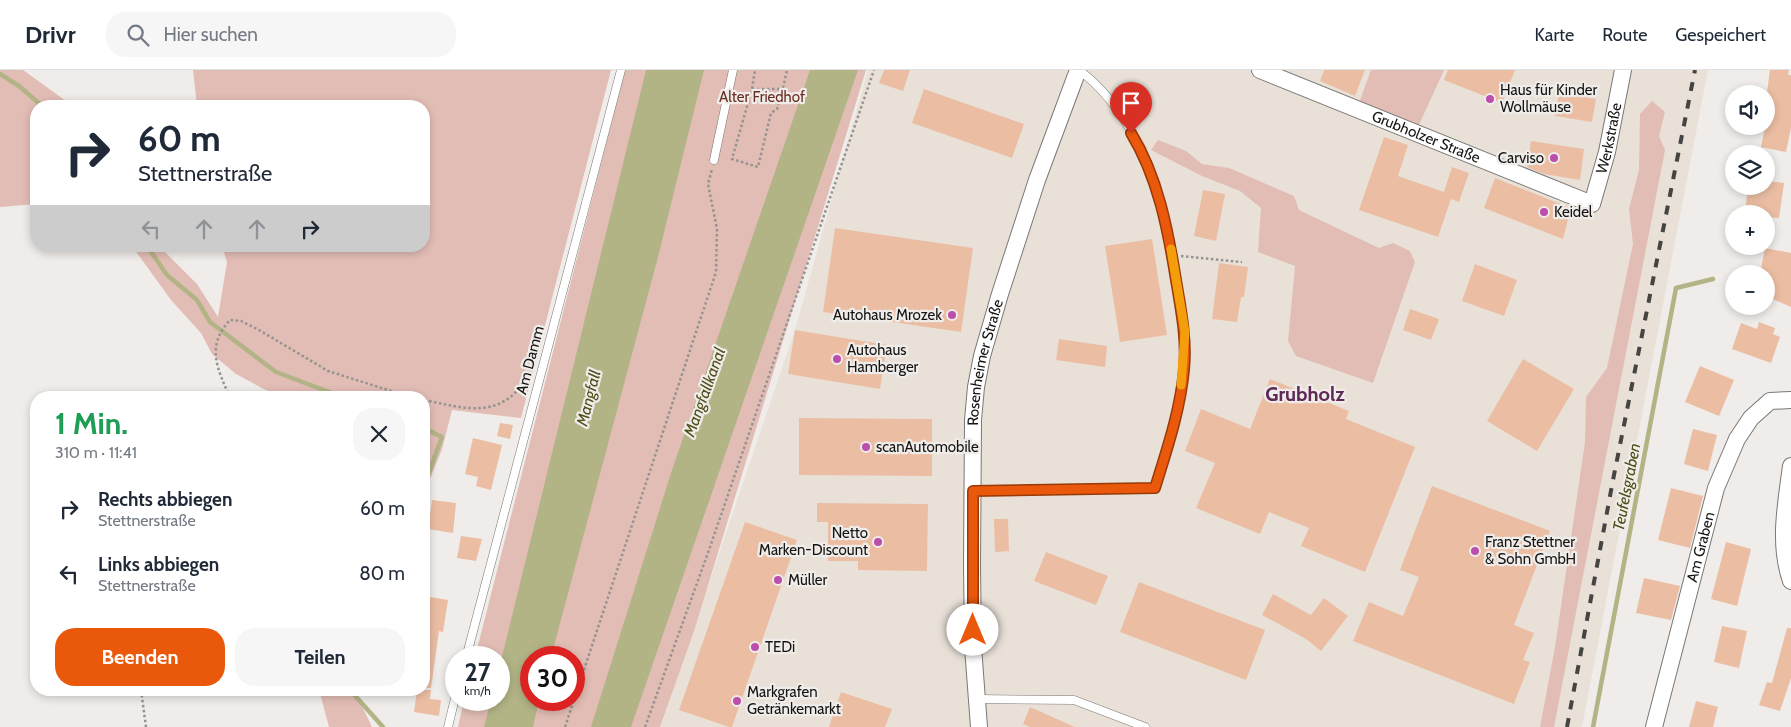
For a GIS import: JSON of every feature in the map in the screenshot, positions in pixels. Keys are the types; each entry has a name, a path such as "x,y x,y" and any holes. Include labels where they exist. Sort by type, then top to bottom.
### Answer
{"street":[{"name":"Rosenheimer Straße","path":"979,727 973,647 973,420 982,356 1037,180 1078,70"},
{"name":"Grubholzer Straße","path":"1260,70 1592,204"},
{"name":"Werkstraße","path":"1592,204 1607,152 1623,70"},
{"name":"Am Graben","path":"1654,727 1716,488 1737,439 1751,418 1770,401 1791,400"},
{"path":"1791,466 1783,532 1787,569 1791,581"}],"lane":[{"name":"Am Damm","path":"469,646 621,70"},
{"path":"714,160 734,70"},
{"path":"973,491 1155,488 1175,421 1184,370 1185,332 1166,220 1141,149 1109,97 1078,70"},
{"path":"977,699 1074,700 1145,727"},
{"path":"448,727 452,711"}],"path":[{"path":"755,70 752,89 732,159 758,167 771,113 777,109 787,70"},
{"path":"645,727 709,550 874,70"},
{"path":"752,89 783,89"},
{"path":"566,727 716,272 717,229 708,184 714,160"},
{"path":"1172,255 1242,262"},
{"path":"227,391 215,358 218,336 230,320 241,321 286,345 328,371 391,391"},
{"path":"430,401 479,409 499,405 517,391 525,381 538,385"},
{"path":"142,696 146,727"}],"shaded area":[{"path":"868,70 1708,70 1582,727 660,727 795,330"}],"green space":[{"path":"0,70 23,70 65,100 30,100 30,204 0,207"},
{"path":"193,70 611,70 521,418 452,410 442,449 430,479 430,391 268,391 236,374 212,354 201,333 171,300 136,252 165,252 197,284 218,317 227,262 224,252 430,252 430,100 196,100"},
{"name":"Alter Friedhof","path":"625,70 866,70 694,631 660,727 458,727 462,711 510,711 510,646 478,646"},
{"path":"1371,70 1444,70 1418,127 1359,103"},
{"path":"1652,101 1665,112 1659,136 1665,150 1554,727 1540,727 1555,647 1585,442 1586,397 1607,368 1633,244 1629,209 1639,170 1640,114"},
{"path":"1158,140 1186,151 1202,164 1229,168 1294,196 1299,210 1379,248 1393,243 1410,251 1415,262 1373,383 1296,356 1288,341 1295,266 1258,252 1261,208 1240,191 1202,176 1151,150"},
{"path":"321,696 357,696 372,727 329,727"}],"water":[{"name":"Mangfall","path":"646,70 704,70 658,257 554,646 520,646 520,711 537,711 533,727 484,727 488,711 510,711 510,646 505,646"},
{"name":"Mangfallkanal","path":"810,70 858,70 631,727 591,727 672,470"}],"building":[{"path":"884,70 910,70 903,91 879,83"},
{"path":"1324,70 1365,70 1355,96 1320,81"},
{"name":"Haus für Kinder Wollmäuse","path":"1448,70 1515,70 1502,103 1444,80"},
{"path":"1770,70 1789,70 1788,75 1791,75 1791,128 1786,152 1775,150 1775,145 1761,145 1763,135 1775,135 1775,85 1768,85"},
{"path":"924,89 1024,124 1012,158 912,123"},
{"path":"1559,93 1596,99 1592,122 1555,116"},
{"path":"1384,137 1408,145 1398,176 1444,192 1452,167 1469,173 1459,202 1451,199 1438,237 1359,210"},
{"path":"1531,141 1584,149 1580,180 1544,174 1527,167"},
{"path":"1495,178 1571,208 1563,239 1484,208"},
{"path":"1775,182 1784,183 1779,218 1775,218 1775,205 1746,205 1747,195 1775,195"},
{"path":"1203,190 1225,194 1216,241 1194,236"},
{"path":"835,228 973,248 961,332 823,312"},
{"path":"1152,239 1167,335 1120,342 1105,246"},
{"path":"1775,250 1791,253 1791,307 1775,300 1775,265 1762,265 1764,255 1775,255"},
{"path":"1219,263 1248,267 1244,297 1241,297 1237,322 1212,319"},
{"path":"1475,264 1517,280 1504,316 1462,301"},
{"path":"1410,309 1439,319 1431,340 1403,330"},
{"path":"1759,322 1775,328 1773,334 1780,337 1771,363 1732,349 1741,323 1757,329"},
{"name":"Autohaus Hamberger","path":"795,330 887,345 880,389 788,374"},
{"path":"1059,339 1107,346 1105,367 1056,360"},
{"path":"1523,359 1574,389 1537,451 1487,421"},
{"path":"1700,366 1734,380 1719,416 1685,402"},
{"path":"1270,379 1349,411 1346,419 1415,447 1365,572 1301,546 1309,528 1269,512 1260,534 1196,508 1215,463 1185,451 1201,409 1250,429"},
{"name":"scanAutomobile","path":"799,418 932,419 932,476 799,475"},
{"path":"500,423 513,425 510,439 497,436"},
{"path":"1693,429 1717,435 1708,471 1684,464"},
{"path":"473,438 502,445 491,490 476,486 478,477 465,474"},
{"path":"1432,486 1550,531 1514,625 1534,633 1523,660 1530,662 1514,704 1353,641 1369,602 1403,616 1419,577 1400,570"},
{"path":"1671,488 1703,496 1690,548 1658,540"},
{"path":"432,500 456,503 453,533 430,529"},
{"name":"Netto Marken-Discount","path":"817,503 928,504 927,571 858,570 858,561 828,561 828,522 817,522"},
{"path":"994,519 1008,519 1009,551 995,552"},
{"path":"745,522 797,540 732,727 729,727 679,710"},
{"path":"461,536 482,539 476,561 457,558"},
{"path":"1726,542 1751,549 1737,606 1711,599"},
{"path":"1046,552 1108,576 1096,605 1034,581"},
{"path":"1644,578 1680,586 1671,620 1636,613"},
{"path":"1139,582 1265,630 1246,680 1120,632"},
{"path":"1273,594 1311,615 1324,598 1348,616 1321,651 1306,639 1262,615"},
{"path":"430,597 448,600 443,632 439,631 431,688"},
{"path":"1722,626 1747,631 1739,668 1714,662"},
{"path":"1787,628 1791,628 1791,678 1780,711 1759,705 1767,682 1772,683"},
{"path":"431,690 430,699 441,700 439,716 414,712 416,696 430,696"},
{"path":"841,692 892,709 885,727 829,727"},
{"path":"1696,701 1718,707 1713,727 1689,727"},
{"path":"1030,707 1075,727 1030,727 1023,724"}],"waterway":[{"path":"0,74 19,86 35,100"},
{"path":"151,252 167,275 197,300 210,322 276,372 326,391"},
{"name":"Teufelsgraben","path":"1593,727 1676,288 1713,279"},
{"path":"430,431 442,437 430,470"},
{"path":"355,696 383,727"}],"railway":[{"path":"1567,727 1613,480 1695,70"}],"slow traffic":[{"path":"1171,249 1185,332 1184,370 1181,385"}],"place":[{"name":"Haus für Kinder Wollmäuse","path":"1490,99"},
{"name":"Carviso","path":"1554,158"},
{"name":"Keidel","path":"1544,212"},
{"name":"Autohaus Mrozek","path":"952,315"},
{"name":"Autohaus Hamberger","path":"837,359"},
{"name":"scanAutomobile","path":"866,447"},
{"name":"Netto Marken-Discount","path":"878,542"},
{"name":"Franz Stettner & Sohn GmbH","path":"1475,551"},
{"name":"Müller","path":"778,580"},
{"name":"TEDi","path":"755,647"},
{"name":"Markgrafen Getränkemarkt","path":"737,701"}],"district":[{"name":"Grubholz","path":"1305,394"}],"route":[{"path":"973,630 973,491 1155,488 1175,421 1184,370 1185,332 1166,220 1141,149 1131,133"}]}
